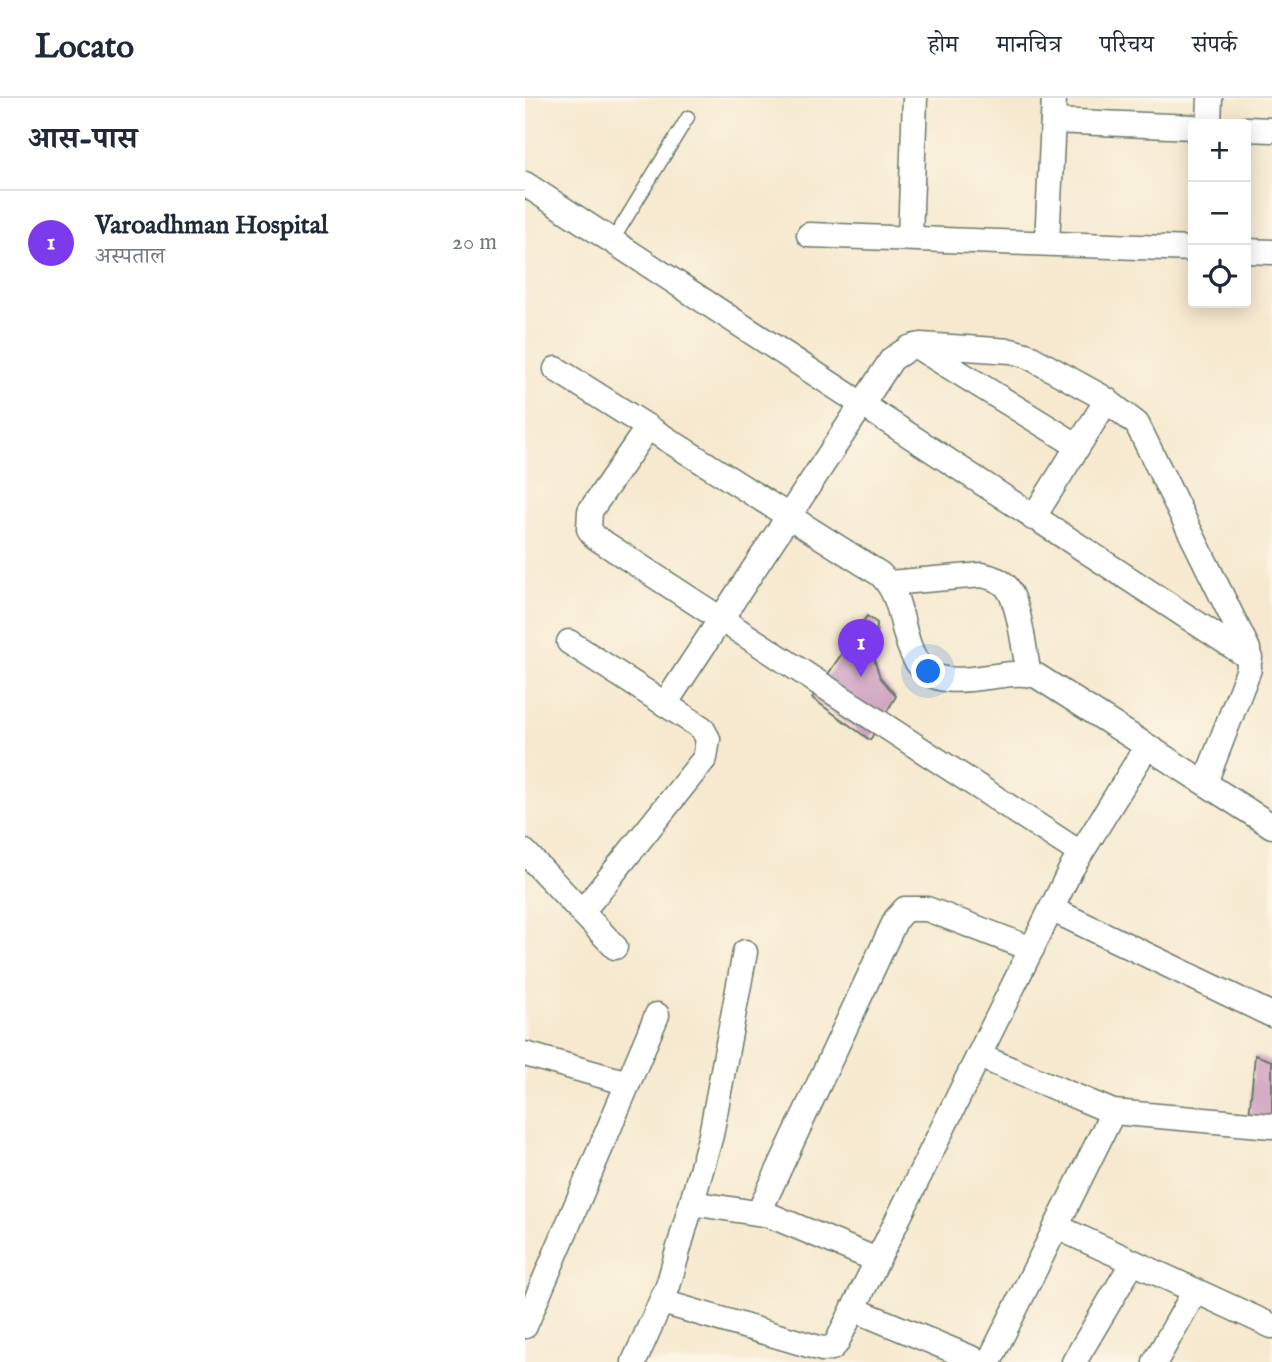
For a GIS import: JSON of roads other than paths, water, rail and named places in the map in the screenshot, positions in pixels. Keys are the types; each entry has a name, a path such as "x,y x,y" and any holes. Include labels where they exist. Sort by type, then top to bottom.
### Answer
{"street":[{"path":"910,238 915,98"},
{"path":"1209,119 1210,98"},
{"path":"1047,243 1053,110 1188,126"},
{"path":"1251,129 1272,130"},
{"path":"525,184 611,243 1250,658"},
{"path":"809,235 1188,249"},
{"path":"1251,251 1272,252"},
{"path":"916,346 1078,446"},
{"path":"665,704 892,359 916,346 997,350 1026,355 1107,400 1137,424 1147,439 1248,649 1250,658 1205,783"},
{"path":"557,369 889,583 896,594 914,657 924,671 940,679 956,680 1006,672 1029,674 1272,826"},
{"path":"1033,517 1107,400"},
{"path":"648,427 590,511 589,529 595,537 1080,853"},
{"path":"889,583 982,575 996,579 1006,586 1013,599 1029,674"},
{"path":"569,642 702,728 708,739 705,758 582,912"},
{"path":"662,1302 827,1350 836,1344 1080,853 1147,746"},
{"path":"525,852 615,947"},
{"path":"759,1212 896,919 905,909 926,909 1032,949"},
{"path":"1051,909 1272,1016"},
{"path":"634,1362 662,1302 711,1135 745,952"},
{"path":"525,1326 657,1015"},
{"path":"525,1054 628,1083"},
{"path":"979,1055 1113,1112 1272,1126"},
{"path":"853,1309 986,1362 994,1357 1113,1112"},
{"path":"692,1203 759,1212 877,1260"},
{"path":"1057,1227 1272,1326"},
{"path":"1074,1362 1133,1262"},
{"path":"1155,1362 1195,1291"}],"lane":[{"path":"611,243 688,117"}],"place":[{"name":"Varoadhman Hospital","path":"861,677"}]}
